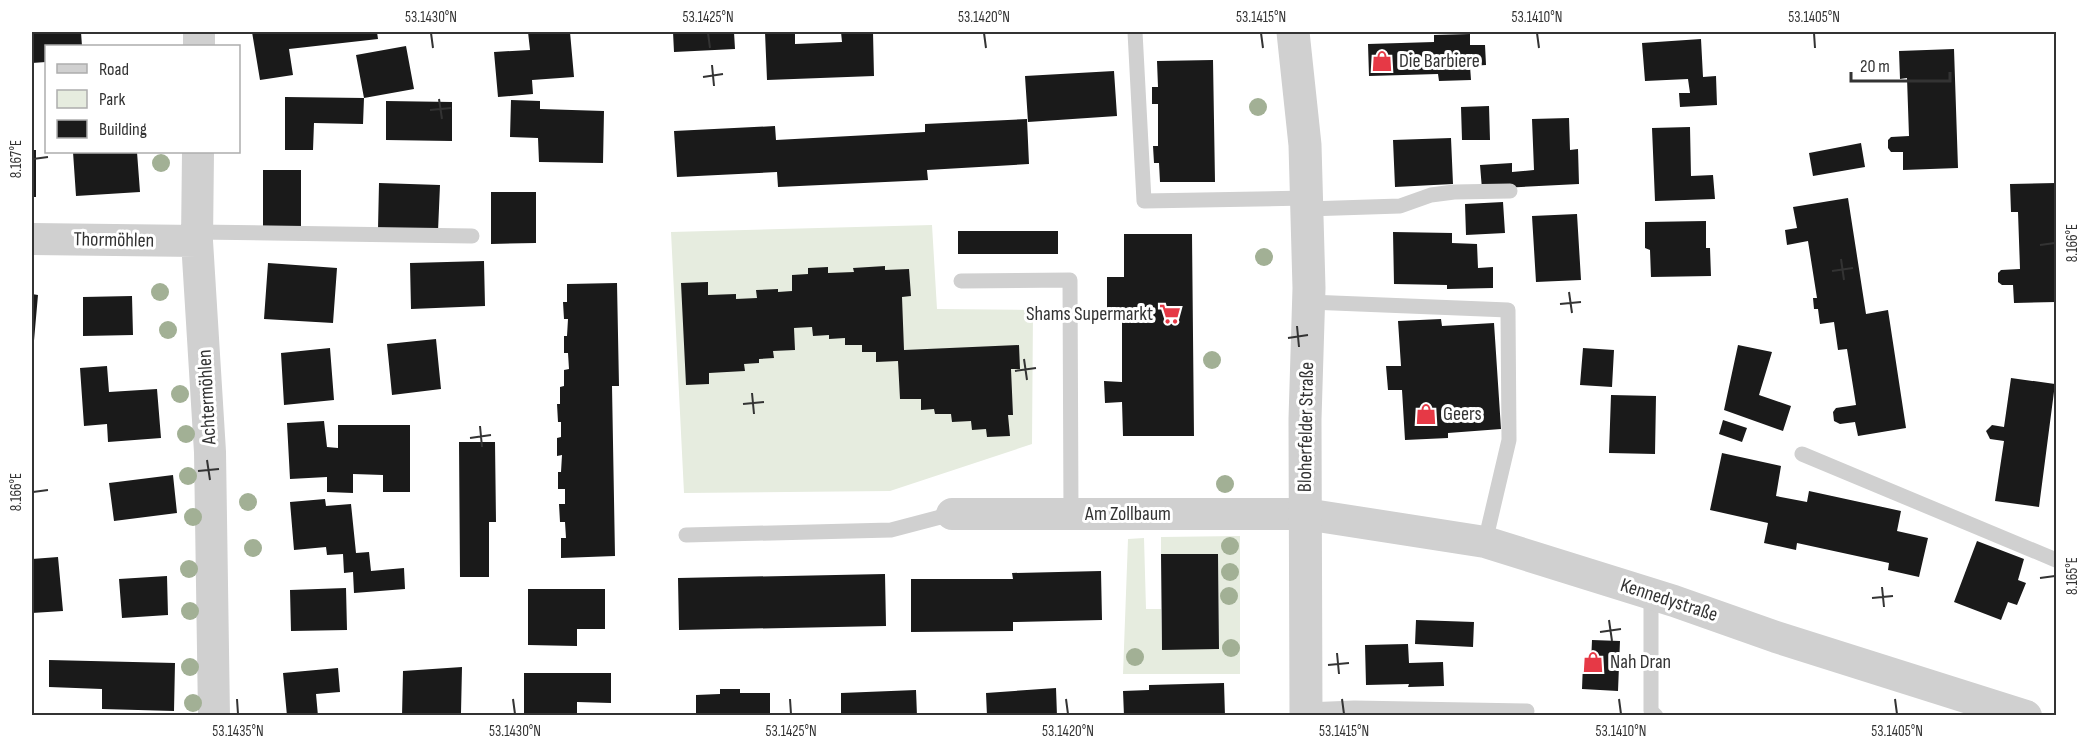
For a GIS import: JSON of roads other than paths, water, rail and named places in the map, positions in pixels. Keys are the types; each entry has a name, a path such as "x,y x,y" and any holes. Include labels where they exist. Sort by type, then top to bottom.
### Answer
{"street":[{"name":"Bloherfelder Straße","path":"1293,32 1305,145 1309,302 1305,514 1306,713"},
{"name":"Achtermöhlen","path":"198,153 197,237 210,452 214,716"},
{"name":"Thormöhlen","path":"32,239 197,237"},
{"name":"Am Zollbaum","path":"952,514 1305,514"},
{"name":"Kennedystraße","path":"1305,514 1485,542 2026,716"}],"lane":[{"path":"1136,32 1144,201 1400,206 1431,195 1510,190"},
{"path":"197,237 472,236"},
{"path":"961,281 1070,280 1071,514"},
{"path":"1309,302 1508,310 1509,440 1485,542"},
{"path":"1802,454 2056,560"},
{"path":"686,535 891,530 952,514"},
{"path":"1651,594 1651,711 1656,716"},
{"path":"1306,713 1354,708 1527,711"}],"place":[{"name":"Die Barbiere","path":"1382,61"},
{"name":"Shams Supermarkt","path":"1170,314"},
{"name":"Geers","path":"1426,414"},
{"name":"Nah Dran","path":"1593,662"}]}
